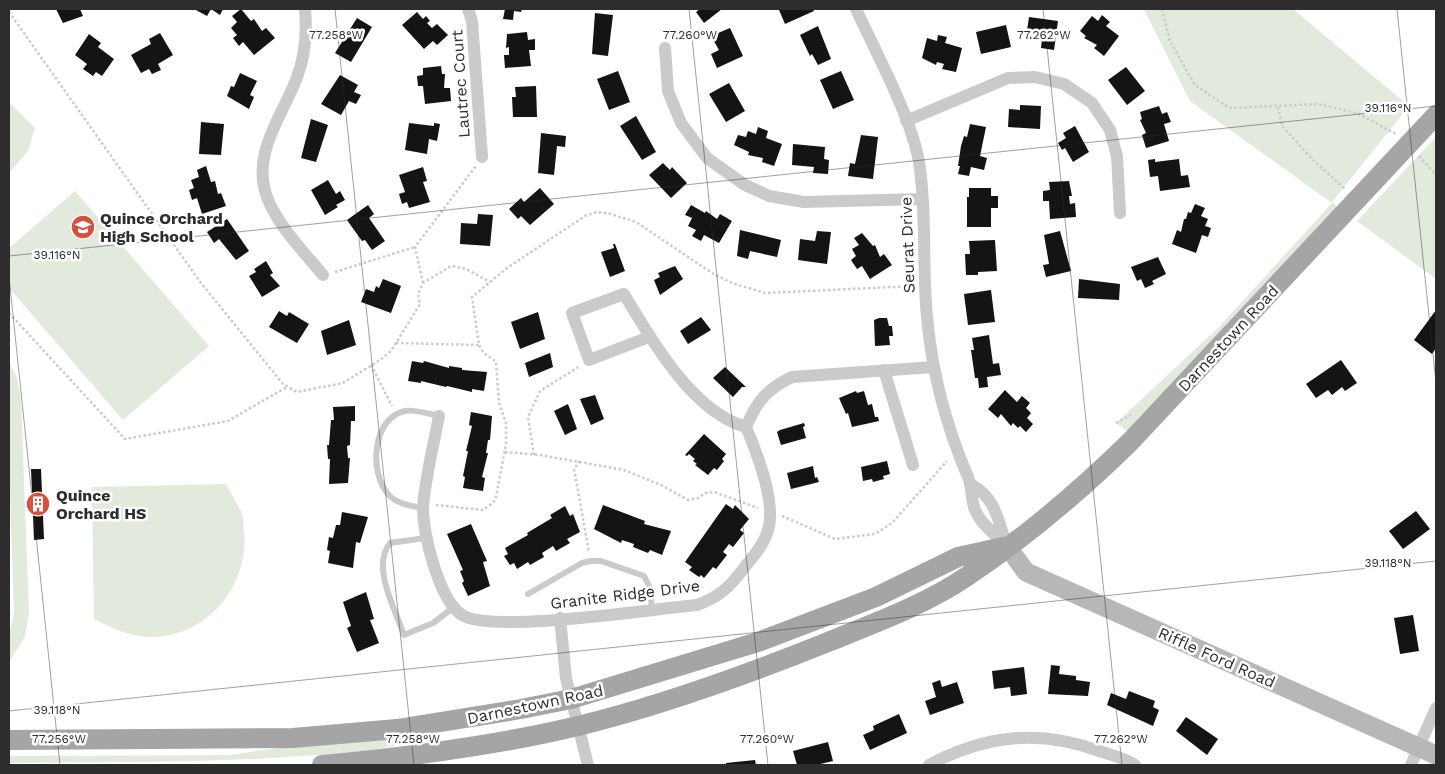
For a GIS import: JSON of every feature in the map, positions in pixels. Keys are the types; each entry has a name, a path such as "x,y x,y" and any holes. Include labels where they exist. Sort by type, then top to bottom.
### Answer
{"main road":[{"name":"Darnestown Road","path":"322,765 432,752 578,726 692,694 863,628 927,599 969,576 1083,488 1131,441 1436,115"},
{"name":"Darnestown Road","path":"9,740 249,740 352,735 458,720 571,699 758,642 876,597 958,557 1007,546"}],"street":[{"path":"305,9 306,34 304,51 297,79 264,150 261,167 262,182 268,201 279,220 323,275"},
{"name":"Lautrec Court","path":"468,9 472,21 482,157"},
{"name":"Seurat Drive","path":"856,9 906,121 918,161 922,199 927,317 936,384 957,452 972,485 973,505 981,522 1007,546"},
{"path":"665,48 668,91 681,124 707,158 745,185 770,196 804,202 922,199"},
{"path":"906,121 1008,78 1035,77 1064,84 1092,103 1110,130 1116,156 1120,212"},
{"path":"649,337 589,360 572,313 624,294 649,337 692,391 731,423 746,427 758,402 774,386 792,377 934,367"},
{"path":"884,370 913,465"},
{"name":"Granite Ridge Drive","path":"439,416 424,506 425,538 448,601 461,615 475,621 495,623 697,605 716,598 739,575 768,532 770,512 760,460 746,427"},
{"name":"Riffle Ford Road","path":"1007,546 1026,572 1428,751"},
{"path":"560,618 571,699 588,765"},
{"path":"1411,765 1428,751 1436,708"},
{"path":"929,765 974,745 1015,737 1073,741 1135,765"}],"lane":[{"path":"424,506 402,504 388,494 382,484 379,471 378,442 384,425 396,414 406,410 439,416"},
{"path":"425,538 390,543 383,555 383,573 404,635 433,623 454,607"},
{"path":"528,594 582,563 601,561 644,576 650,588 652,609"}],"path":[{"path":"1162,9 1170,41 1195,86 1229,108 1318,104 1356,113 1396,134"},
{"path":"9,12 211,296 271,371 287,387 297,392 343,384 391,351 420,304 418,294 423,283 452,266 466,268 490,282"},
{"path":"1278,107 1282,126 1313,160 1357,200"},
{"path":"1419,156 1436,175"},
{"path":"323,275 415,247 482,157"},
{"path":"424,506 477,511 489,507 496,497 505,452 506,423 499,403 496,362 483,352 479,345 472,297 541,244 578,220 597,212 615,215 636,222 712,273 732,283 765,294 926,285"},
{"path":"415,247 423,283"},
{"path":"9,312 125,439 228,421 287,387"},
{"path":"396,343 479,345"},
{"path":"534,454 528,417 540,391 589,360"},
{"path":"371,365 396,414"},
{"path":"505,452 534,454 624,470 661,485 688,500 698,498 705,493 714,492 770,512 835,539 875,534 892,523 938,469 957,452"},
{"path":"580,461 574,469 591,561"}],"shaded area":[{"path":"1144,9 1293,9 1409,106 1332,202 1345,213 1135,437 1116,423 1219,327 1332,203 1190,101"},
{"path":"9,102 35,128 28,151 9,173"},
{"path":"1436,137 1436,279 1357,221"},
{"path":"75,191 209,346 123,420 9,288 9,248"},
{"path":"9,362 17,377 21,400 29,612 25,637 9,662 9,634 14,613 9,463"},
{"path":"226,484 243,516 244,553 239,572 231,590 219,606 205,619 188,629 169,635 148,637 134,635 94,619 92,487"},
{"path":"428,734 429,739 382,748 311,756 182,761 9,763 9,756 230,755 276,748"}],"building":[{"path":"56,9 80,9 83,16 63,23"},
{"path":"194,9 211,9 207,16"},
{"path":"211,9 223,9 220,15"},
{"path":"241,9 251,21 254,19 262,31 266,28 275,38 254,55 243,42 239,46 233,38 237,35 231,28 237,22 232,16"},
{"path":"505,9 522,9 521,12 514,11 513,20 503,19"},
{"path":"700,9 722,9 704,23 696,12"},
{"path":"813,9 814,11 785,24 779,10"},
{"path":"417,12 423,19 426,16 430,21 427,23 432,28 437,24 448,35 437,45 433,41 424,49 402,25"},
{"path":"595,13 613,15 608,56 592,54"},
{"path":"1102,15 1110,22 1106,26 1119,36 1104,56 1094,48 1097,45 1084,38 1086,36 1080,31 1092,16 1098,21"},
{"path":"1029,17 1058,21 1054,50 1041,48 1042,39 1026,37"},
{"path":"357,18 372,27 351,62 335,53"},
{"path":"1006,25 1011,47 981,54 976,32"},
{"path":"818,26 831,59 818,65 812,54 810,56 800,35"},
{"path":"730,28 743,56 717,68 711,54 719,50 711,36"},
{"path":"527,32 528,40 535,39 535,50 529,50 531,66 505,68 504,55 509,55 509,47 506,48 507,34"},
{"path":"160,33 173,55 158,64 161,70 152,74 149,69 141,73 131,55 151,44 149,39"},
{"path":"89,34 101,43 98,47 114,59 102,76 96,72 93,76 83,69 87,64 75,55"},
{"path":"938,35 947,37 945,43 962,48 956,72 942,69 944,64 937,62 936,65 922,58 927,38 937,41"},
{"path":"441,66 442,74 445,74 444,88 450,88 451,101 425,104 423,86 418,86 417,76 423,75 423,68"},
{"path":"1126,67 1145,91 1127,105 1108,80"},
{"path":"618,71 630,102 609,110 597,79"},
{"path":"841,71 854,100 833,109 820,80"},
{"path":"240,73 257,81 250,95 254,97 249,109 227,96 231,86 234,87"},
{"path":"340,75 358,85 354,92 361,95 356,104 349,101 341,115 321,104"},
{"path":"729,83 745,111 726,122 709,94"},
{"path":"536,86 537,117 513,117 512,97 516,97 515,87"},
{"path":"1020,105 1041,106 1040,129 1008,127 1009,109 1020,110"},
{"path":"1159,106 1162,114 1167,112 1171,122 1164,124 1169,141 1146,148 1142,135 1146,133 1140,120 1142,119 1140,112"},
{"path":"636,116 656,152 642,160 620,126"},
{"path":"311,119 328,125 316,162 301,158"},
{"path":"201,122 224,124 221,155 199,154"},
{"path":"409,123 434,126 434,123 440,124 437,141 429,139 427,154 405,150"},
{"path":"970,124 986,127 980,156 987,158 984,170 971,167 969,176 958,174 960,166 958,166 961,146 964,136 967,137"},
{"path":"1075,126 1089,152 1073,162 1065,148 1062,150 1058,143 1066,138 1063,133"},
{"path":"758,127 768,131 766,138 782,144 774,166 762,162 763,158 748,155 749,152 734,145 738,135 746,137 748,131 756,134"},
{"path":"541,133 566,136 565,147 557,146 554,175 538,173"},
{"path":"861,135 878,137 873,179 848,176 850,163 855,164"},
{"path":"793,144 825,147 824,159 829,160 828,174 813,173 814,167 792,165"},
{"path":"1155,159 1155,162 1179,159 1181,176 1188,175 1190,187 1160,191 1158,176 1150,177 1148,160"},
{"path":"663,163 670,170 672,167 687,183 671,198 649,175"},
{"path":"206,166 211,182 215,181 218,194 221,193 226,206 202,214 197,198 192,200 189,190 194,188 191,180 199,177 197,170"},
{"path":"423,167 427,181 423,182 430,202 409,208 407,202 402,204 399,194 405,192 399,175"},
{"path":"328,180 336,194 340,191 345,200 325,215 311,190"},
{"path":"1069,181 1072,196 1069,196 1070,204 1075,203 1076,217 1050,219 1049,201 1043,201 1043,191 1050,190 1049,182"},
{"path":"540,188 554,204 530,225 521,216 518,219 509,209 521,198 524,202"},
{"path":"969,188 991,188 991,196 998,196 998,208 991,208 991,227 967,227 967,197 969,197"},
{"path":"1195,204 1205,208 1201,216 1208,219 1205,226 1211,228 1208,237 1202,235 1196,253 1172,244 1177,230 1181,232 1184,219 1186,219 1188,212 1191,213"},
{"path":"368,205 374,214 369,218 385,241 372,250 365,240 362,241 347,220"},
{"path":"691,205 705,213 706,211 717,219 720,214 732,221 719,243 704,235 701,241 692,236 696,230 688,226 692,218 685,215"},
{"path":"478,214 493,215 490,246 460,244 461,223 477,224"},
{"path":"227,219 249,251 236,260 219,239 214,243 207,232"},
{"path":"740,230 781,240 777,257 750,251 748,259 737,256"},
{"path":"817,231 831,232 827,264 798,260 800,239 815,241"},
{"path":"1060,231 1071,271 1046,277 1043,265 1049,264 1044,235"},
{"path":"862,233 873,246 875,245 880,257 884,254 892,265 870,279 862,266 857,269 851,260 856,256 852,249 859,245 854,238"},
{"path":"995,240 997,271 978,272 978,275 966,275 965,254 970,254 969,241"},
{"path":"613,244 615,244 625,271 610,277 601,252 614,248"},
{"path":"1158,257 1166,274 1152,281 1154,284 1145,288 1141,279 1137,281 1131,267"},
{"path":"266,261 273,273 270,275 280,286 262,297 249,276 256,272 254,269"},
{"path":"675,266 683,279 660,295 654,280 660,277 658,273"},
{"path":"383,279 401,286 391,313 361,302 366,289 374,292 376,286 379,288"},
{"path":"1079,279 1120,284 1119,300 1078,298"},
{"path":"991,290 995,322 968,325 964,294"},
{"path":"1436,310 1436,348 1432,354 1414,340"},
{"path":"279,311 287,316 289,312 309,324 297,343 269,327"},
{"path":"538,312 545,339 520,349 511,322"},
{"path":"701,317 711,330 688,344 680,331"},
{"path":"887,318 889,326 892,326 893,336 889,336 890,345 875,346 874,320"},
{"path":"349,320 356,345 327,355 321,331"},
{"path":"989,335 993,364 999,363 1001,375 987,377 988,387 979,388 978,378 975,378 971,350 974,350 972,338"},
{"path":"550,353 553,367 529,377 525,363"},
{"path":"1341,360 1357,383 1345,391 1342,387 1332,395 1328,390 1316,398 1306,384"},
{"path":"412,361 423,363 424,361 449,368 449,366 462,368 462,370 487,372 484,391 472,389 472,392 421,381 421,383 408,381"},
{"path":"725,367 746,387 742,387 733,397 713,378"},
{"path":"1005,390 1017,402 1022,396 1030,403 1026,408 1031,413 1027,418 1033,424 1026,432 1020,426 1018,428 1013,423 1011,426 1001,414 998,418 988,409"},
{"path":"856,391 857,393 864,391 868,405 872,404 875,417 878,417 879,421 852,427 848,413 846,414 839,398"},
{"path":"595,395 604,419 591,425 580,399"},
{"path":"568,404 577,429 565,435 554,411"},
{"path":"355,406 355,421 351,421 350,445 347,446 348,458 350,458 348,483 329,484 330,459 328,459 327,445 329,445 331,420 334,420 333,407"},
{"path":"471,412 492,416 490,440 488,440 486,453 488,453 482,477 485,478 483,491 463,488 465,477 463,476 468,451 466,451 472,426 469,425"},
{"path":"804,423 805,426 803,427 806,438 781,445 777,432"},
{"path":"704,434 726,454 722,459 724,461 717,470 714,468 708,475 695,465 697,464 693,461 695,459 689,454 685,455"},
{"path":"887,461 890,474 883,476 884,479 873,482 872,479 863,481 861,467"},
{"path":"813,466 815,478 817,477 819,482 791,489 787,473"},
{"name":"Quince Orchard HS","path":"31,469 41,469 44,539 34,540"},
{"path":"726,504 733,509 735,505 749,519 740,530 744,533 733,547 729,544 723,552 727,555 716,569 713,567 704,578 701,575 699,577 689,570 692,567 685,562"},
{"path":"603,505 645,521 644,524 671,531 662,555 650,550 648,553 633,547 634,544 622,540 621,543 594,529"},
{"path":"565,506 570,516 573,514 580,532 567,539 570,543 556,551 553,546 542,553 544,557 530,565 528,562 517,569 514,563 510,565 504,556 508,554 505,548 528,535 527,533 552,518 550,515"},
{"path":"1416,511 1430,529 1403,549 1389,531"},
{"path":"342,512 368,517 360,543 356,542 353,568 328,563 330,551 327,550 329,537 333,538 336,525 340,525"},
{"path":"471,524 487,561 483,562 490,586 468,596 462,583 464,581 460,571 463,570 447,534"},
{"path":"366,592 374,619 370,620 379,643 357,652 347,628 351,626 343,602"},
{"path":"1413,615 1419,651 1400,654 1394,618"},
{"path":"1051,665 1060,666 1059,674 1076,676 1076,680 1090,682 1088,696 1048,694"},
{"path":"1024,667 1027,694 1011,696 1010,687 994,689 992,671"},
{"path":"940,680 942,687 957,682 964,703 930,715 925,701 936,697 932,683"},
{"path":"1129,691 1155,701 1153,707 1159,710 1153,726 1107,705 1111,693 1126,699"},
{"path":"899,714 907,733 870,750 863,735 874,730 873,726"},
{"path":"1186,717 1218,739 1207,755 1176,731"},
{"path":"828,742 833,761 816,765 797,765 793,751"},
{"path":"755,760 756,765 726,765 726,763"}],"place":[{"name":"Quince Orchard High School","path":"83,227"},
{"name":"Quince Orchard HS","path":"38,504"}]}
